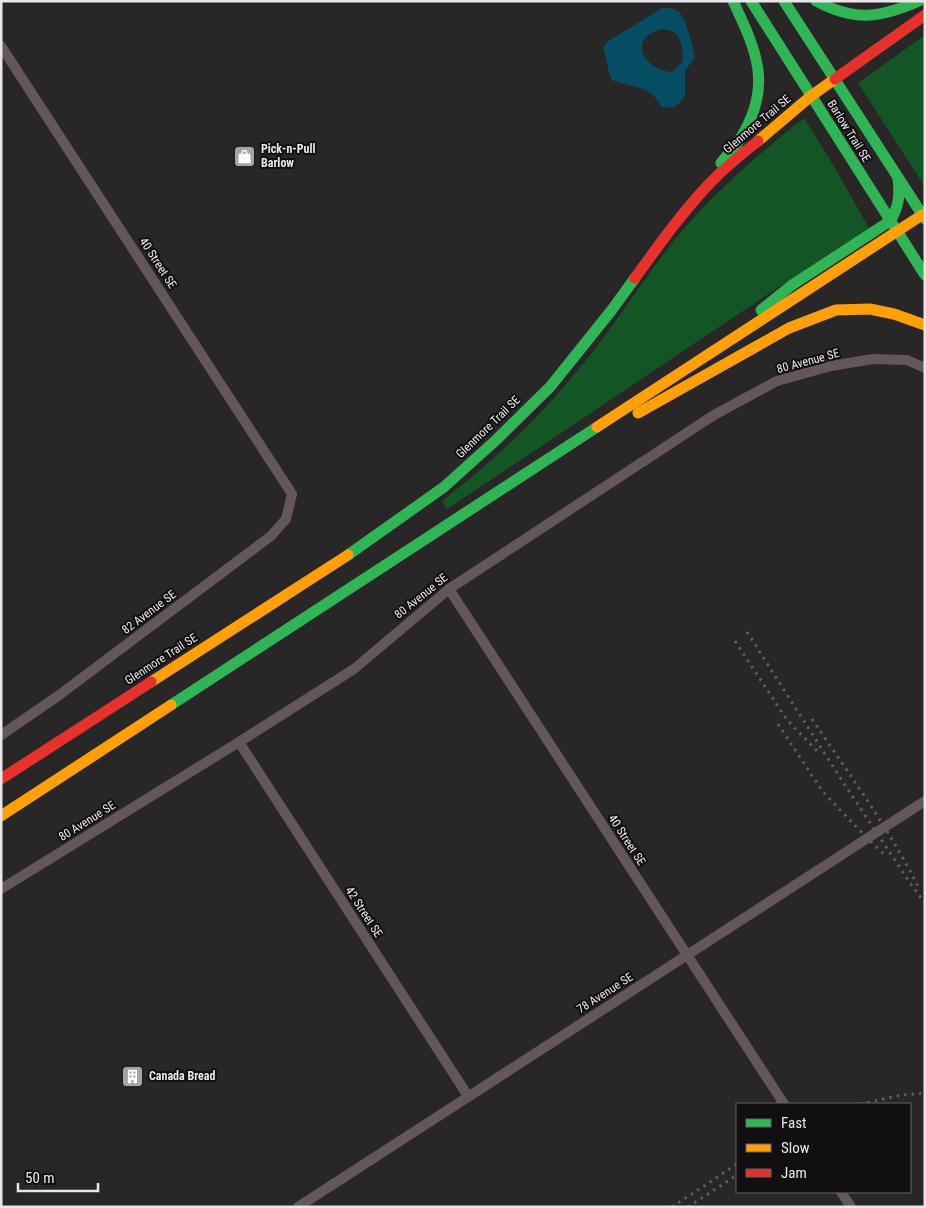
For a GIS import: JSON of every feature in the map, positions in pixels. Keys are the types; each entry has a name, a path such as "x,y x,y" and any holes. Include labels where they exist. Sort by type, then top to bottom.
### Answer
{"main road":[{"path":"688,208 739,140 757,103 760,85 759,64 753,45 733,1"},
{"name":"Barlow Trail SE","path":"750,1 925,275"},
{"name":"Barlow Trail SE","path":"784,1 898,179 924,216"},
{"path":"816,1 825,7 863,17 882,15 920,1"},
{"name":"Glenmore Trail SE","path":"1,779 371,540 444,487 495,441 550,387 611,311 688,208 720,173 811,96 925,15"},
{"path":"691,366 792,285 890,221 898,208 900,193 898,179"},
{"path":"1,816 924,216"},
{"path":"575,442 621,422 789,328 836,310 870,309 894,314 925,325"}],"street":[{"name":"40 Street SE","path":"1,46 292,494"},
{"name":"80 Avenue SE","path":"1,889 354,669 449,589 714,415 777,381 831,366 873,359 907,360 925,368"},
{"name":"82 Avenue SE","path":"1,735 58,696 271,536 286,519 292,494"},
{"name":"40 Street SE","path":"449,589 783,1103"},
{"name":"42 Street SE","path":"239,742 468,1096"},
{"name":"78 Avenue SE","path":"298,1207 925,801"},
{"path":"842,1193 851,1207"}],"green space":[{"path":"925,35 925,187 858,83"},
{"path":"804,118 869,228 447,509 442,501 504,449 542,411 577,371 687,225 743,169"}],"water":[{"path":"662,8 678,11 691,39 695,57 685,71 685,95 679,104 672,108 662,107 652,94 640,88 612,80 603,47 607,42","holes":["662,29 677,35 682,49 683,57 681,63 672,72 654,66 643,53 644,39 651,33"]}],"railway":[{"path":"747,632 841,779 925,903"},
{"path":"735,641 787,720 817,751"},
{"path":"812,719 881,822 918,886"},
{"path":"778,724 823,792 887,857"},
{"path":"865,1103 902,1095 925,1093"},
{"path":"672,1207 736,1165"},
{"path":"688,1207 736,1176"}],"traffic: fast":[{"path":"721,163 738,142 750,120 759,85 754,53 733,1"},
{"path":"751,1 925,275"},
{"path":"784,1 925,219"},
{"path":"816,1 830,8 855,15 880,14 919,1"},
{"path":"761,310 792,285 890,221 898,201 898,179"},
{"path":"348,555 444,487 495,441 550,387 635,278"},
{"path":"171,705 597,427"}],"traffic: slow":[{"path":"758,141 811,96 835,79"},
{"path":"597,427 922,215"},
{"path":"638,413 789,328 836,310 870,309 894,314 925,325"},
{"path":"151,682 348,555"},
{"path":"1,816 171,705"}],"traffic: jam":[{"path":"835,79 925,15"},
{"path":"635,278 696,198 720,173 758,141"},
{"path":"1,779 151,682"}],"place":[{"name":"Pick-n-Pull Barlow","path":"245,156"},
{"name":"Canada Bread","path":"133,1076"}]}
